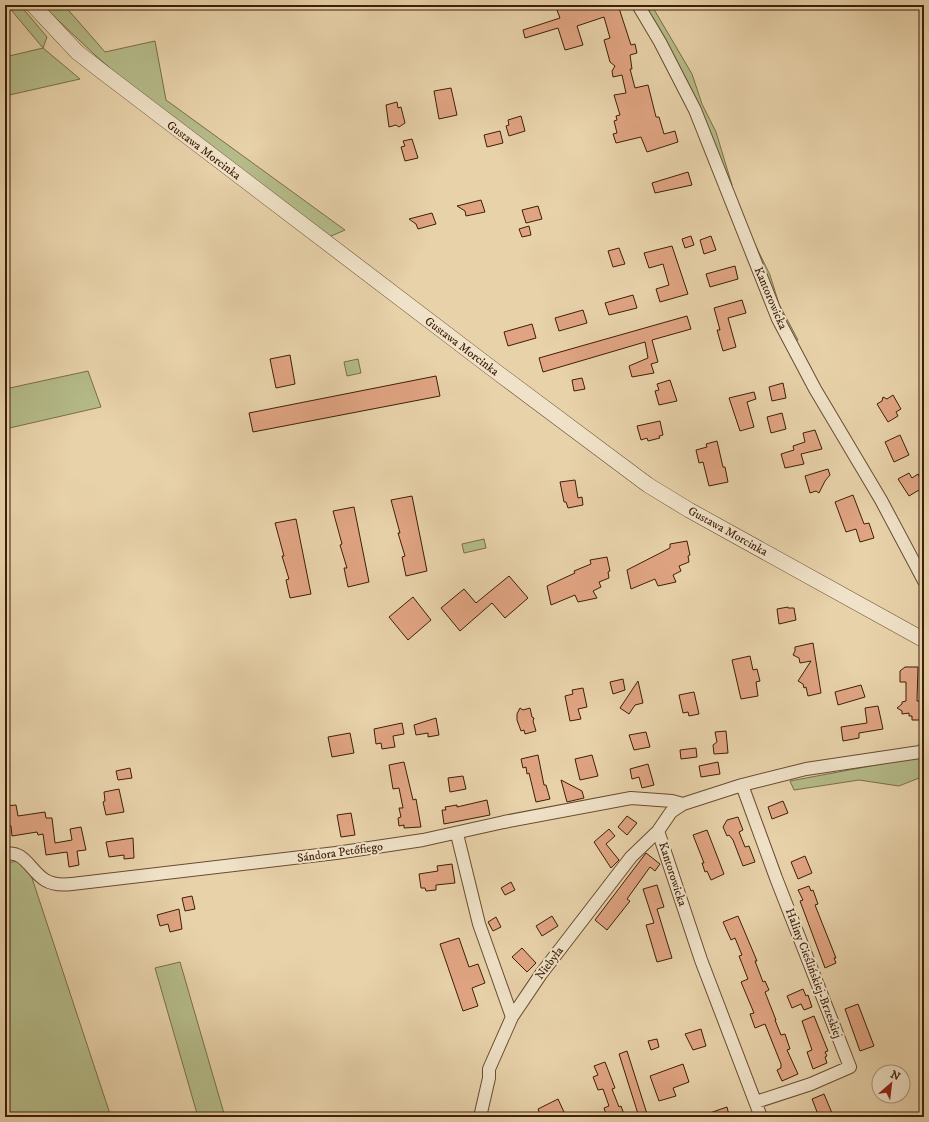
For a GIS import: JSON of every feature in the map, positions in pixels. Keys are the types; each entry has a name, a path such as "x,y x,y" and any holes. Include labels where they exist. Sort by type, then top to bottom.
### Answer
{"street":[{"name":"Gustawa Morcinka","path":"33,5 77,52 100,70 523,392 648,485 689,510 924,640"},
{"name":"Kantorowicka","path":"638,5 660,42 695,110 778,319 815,389 881,500 924,581"},
{"name":"Kantorowicka","path":"761,1117 701,960 658,831 671,812 683,804 742,785 806,769 905,755 920,752 924,749"},
{"name":"Haliny Cieślińskiej-Brzeskiej","path":"742,785 776,878 850,1067 811,1084 756,1102"},
{"name":"Sándora Petőfiego","path":"5,854 14,854 24,858 46,881 63,885 336,853 457,834 504,822 631,798 672,801 683,804"},
{"name":"Niebyła","path":"480,1117 489,1078 489,1069 512,1017 541,974 631,857 658,831"},
{"path":"457,834 479,924 512,1017"}],"green space":[{"path":"7,5 20,5 47,37 43,48"},
{"path":"42,5 64,5 105,52 155,41 166,100 345,230 329,237 142,96 95,55"},
{"path":"652,6 692,74 702,104 716,132 732,185 687,84 648,13"},
{"path":"43,48 80,79 5,96 5,57"},
{"path":"752,238 770,275 779,304 798,340 794,342 784,320"},
{"path":"358,359 361,373 347,376 344,362"},
{"path":"88,371 101,407 5,429 5,389"},
{"path":"484,539 486,548 464,553 462,544"},
{"path":"924,756 924,776 899,786 859,780 794,790 790,781"},
{"path":"26,860 111,1117 5,1117 5,863"},
{"path":"180,962 225,1117 198,1117 155,968"}],"building":[{"path":"555,5 618,5 631,45 635,44 637,53 630,55 632,69 630,69 635,88 648,85 656,117 659,117 664,134 675,131 678,142 647,152 641,137 616,143 613,134 617,133 614,121 617,120 616,116 620,115 614,95 626,93 622,75 613,77 612,71 615,66 610,62 604,40 610,38 604,17 577,26 583,45 569,49 565,50 558,28 525,38 523,30 560,18"},
{"path":"451,88 457,115 439,119 434,91"},
{"path":"397,102 398,108 401,107 405,123 399,127 396,125 389,127 386,105"},
{"path":"521,116 525,131 509,136 506,126 509,125 508,120"},
{"path":"500,131 503,143 487,147 484,135"},
{"path":"412,139 418,158 405,161 401,147 405,146 403,141"},
{"path":"688,172 692,185 655,193 652,183"},
{"path":"481,200 485,212 466,216 465,211 457,206"},
{"path":"538,206 542,219 526,223 522,210"},
{"path":"432,213 436,224 418,229 416,224 409,219"},
{"path":"529,226 531,235 522,237 519,229"},
{"path":"691,236 694,245 685,248 682,239"},
{"path":"711,236 716,250 704,254 700,240"},
{"path":"672,246 688,294 660,302 656,289 669,285 663,264 649,268 644,253"},
{"path":"619,248 625,264 613,267 608,251"},
{"path":"735,266 738,279 710,287 706,274"},
{"path":"633,295 637,308 609,315 605,303"},
{"path":"742,300 746,313 728,318 736,347 723,351 717,330 720,330 714,308"},
{"path":"583,310 587,323 559,331 555,318"},
{"path":"687,316 691,329 652,340 658,362 651,364 654,373 632,377 629,366 648,358 645,342 543,372 539,358"},
{"path":"532,324 536,338 508,346 504,332"},
{"path":"290,355 295,384 276,388 270,359"},
{"path":"436,376 440,396 253,432 249,413"},
{"path":"582,378 585,389 574,391 572,380"},
{"path":"670,380 677,401 659,405 655,391 659,390 657,384"},
{"path":"783,383 786,398 772,401 769,387"},
{"path":"754,392 756,399 747,402 754,427 740,431 729,398"},
{"path":"893,395 901,409 896,412 898,416 888,422 877,404 882,401 883,397 887,399"},
{"path":"782,413 786,429 771,433 767,417"},
{"path":"660,421 663,435 659,436 660,438 648,441 647,438 641,440 637,426"},
{"path":"815,430 822,449 801,454 804,464 785,468 781,454 794,450 793,446 805,442 803,433"},
{"path":"900,435 909,455 894,462 885,442"},
{"path":"717,441 728,482 709,486 703,462 699,463 696,450 707,447 706,444"},
{"path":"828,469 830,475 819,493 816,491 810,493 805,476"},
{"path":"909,473 912,478 918,474 924,487 909,496 898,479"},
{"path":"575,480 578,498 582,497 583,505 568,508 566,502 564,502 560,482"},
{"path":"853,495 864,524 869,523 874,538 860,542 856,529 846,532 835,502"},
{"path":"412,496 427,571 406,576 402,557 405,556 398,533 400,533 391,500"},
{"path":"354,507 369,582 348,587 344,568 347,568 340,545 342,544 333,511"},
{"path":"296,519 311,594 290,598 286,580 289,579 282,556 284,556 275,523"},
{"path":"687,541 690,555 688,556 689,562 679,566 681,571 673,575 676,582 658,586 655,579 631,589 627,570 670,548 670,544"},
{"path":"607,557 610,571 608,572 609,578 599,582 601,587 593,591 597,598 578,602 575,595 551,605 547,586 575,573 574,571 591,564 590,560"},
{"path":"509,576 528,598 505,618 492,603 460,631 441,608 464,589 476,603"},
{"path":"413,597 431,620 408,640 389,617"},
{"path":"788,607 794,608 796,620 779,624 777,609"},
{"path":"813,643 821,693 808,696 806,687 804,688 803,684 798,681 811,661 800,663 799,658 793,655 795,647"},
{"path":"750,656 753,670 757,669 760,681 756,682 758,696 741,699 732,660"},
{"path":"905,667 918,667 917,701 921,701 921,720 912,720 912,716 909,716 909,713 902,714 902,711 897,708 902,704 902,702 906,701 906,682 900,682 900,671"},
{"path":"623,679 625,690 613,694 610,682"},
{"path":"638,681 643,703 635,705 629,714 620,708"},
{"path":"861,685 865,697 838,705 835,692"},
{"path":"583,688 587,707 578,709 581,719 570,721 565,696 573,694 572,690"},
{"path":"694,692 699,714 689,716 688,712 683,713 679,695"},
{"path":"878,706 883,729 859,733 859,738 843,741 841,727 867,723 865,708"},
{"path":"520,708 523,710 530,708 532,717 534,718 533,721 536,731 525,734 524,730 521,731 517,720 517,714"},
{"path":"436,718 439,735 428,737 428,733 416,735 414,725"},
{"path":"402,723 404,734 393,736 395,747 382,749 381,743 376,744 374,729"},
{"path":"726,731 728,753 714,754 713,745 717,742 715,732"},
{"path":"646,732 650,747 634,750 629,735"},
{"path":"350,733 354,753 332,757 328,737"},
{"path":"696,748 697,757 681,759 680,750"},
{"path":"538,755 544,785 546,785 550,799 536,802 529,773 527,774 526,767 523,768 521,759"},
{"path":"592,755 598,776 580,780 575,759"},
{"path":"404,762 413,800 416,799 421,827 404,828 404,825 399,826 398,818 401,817 399,808 403,808 399,788 393,789 389,765"},
{"path":"718,762 720,774 701,777 699,766"},
{"path":"648,764 654,785 642,788 639,777 632,779 630,769"},
{"path":"130,768 132,778 118,780 116,771"},
{"path":"463,776 466,789 450,792 448,778"},
{"path":"561,780 582,791 584,798 567,802"},
{"path":"119,789 124,812 106,815 103,802 105,801 104,792"},
{"path":"487,800 490,815 444,824 442,810 446,810 445,807 457,805 457,807"},
{"path":"783,801 788,813 772,819 768,807"},
{"path":"16,805 18,816 45,812 46,818 52,818 55,843 72,840 70,829 81,827 86,850 77,851 79,865 69,867 67,852 46,855 43,834 38,835 37,832 12,836 11,826 5,824 5,806"},
{"path":"351,813 355,835 341,837 337,815"},
{"path":"627,816 637,823 627,835 618,827"},
{"path":"738,817 743,830 739,832 745,847 749,846 755,862 743,866 733,840 729,835 727,836 723,827 727,820"},
{"path":"609,829 615,836 606,844 619,860 611,868 594,842"},
{"path":"707,830 724,874 711,880 707,871 705,872 702,863 704,863 693,835"},
{"path":"133,838 134,858 124,859 124,855 109,857 106,842"},
{"path":"646,853 660,864 655,871 650,867 627,899 630,901 607,930 595,920"},
{"path":"805,856 812,873 798,879 791,862"},
{"path":"452,864 455,883 436,885 436,890 426,891 425,888 421,888 419,874 438,871 437,866"},
{"path":"511,882 515,890 505,895 501,888"},
{"path":"657,885 664,907 657,909 672,958 657,962 646,925 654,923 643,889"},
{"path":"809,886 811,891 813,890 818,904 815,905 836,958 834,958 836,963 825,968 800,901 803,900 798,890"},
{"path":"192,896 195,909 185,911 182,898"},
{"path":"179,909 182,929 170,932 168,924 160,926 157,915"},
{"path":"552,916 558,926 542,936 536,926"},
{"path":"738,916 757,961 755,961 763,982 765,981 769,990 765,992 781,1035 785,1034 790,1049 787,1050 798,1074 782,1081 777,1070 781,1068 781,1064 765,1024 755,1028 750,1014 754,1013 741,982 748,979 739,956 742,955 735,938 731,940 723,922"},
{"path":"496,917 501,927 493,931 488,922"},
{"path":"459,938 469,967 478,964 485,983 472,988 478,1006 463,1011 440,944"},
{"path":"522,948 536,963 527,972 512,957"},
{"path":"803,989 806,996 808,995 812,1007 804,1010 801,1004 792,1008 787,996"},
{"path":"858,1004 874,1046 860,1051 845,1009"},
{"path":"814,1016 828,1051 825,1052 827,1056 825,1057 827,1063 813,1069 807,1052 812,1050 802,1021"},
{"path":"701,1029 706,1046 693,1050 685,1034"},
{"path":"657,1039 659,1047 651,1050 648,1041"},
{"path":"627,1051 648,1117 639,1117 619,1054"},
{"path":"605,1062 615,1088 612,1089 619,1107 621,1106 625,1117 607,1117 604,1108 609,1106 603,1089 598,1090 593,1077 598,1075 594,1066"},
{"path":"683,1064 689,1082 673,1088 676,1096 659,1101 650,1076"},
{"path":"824,1094 832,1113 819,1117 812,1099"},
{"path":"558,1099 564,1112 550,1117 541,1117 538,1109"},
{"path":"727,1107 729,1115 701,1117 701,1116"}]}
